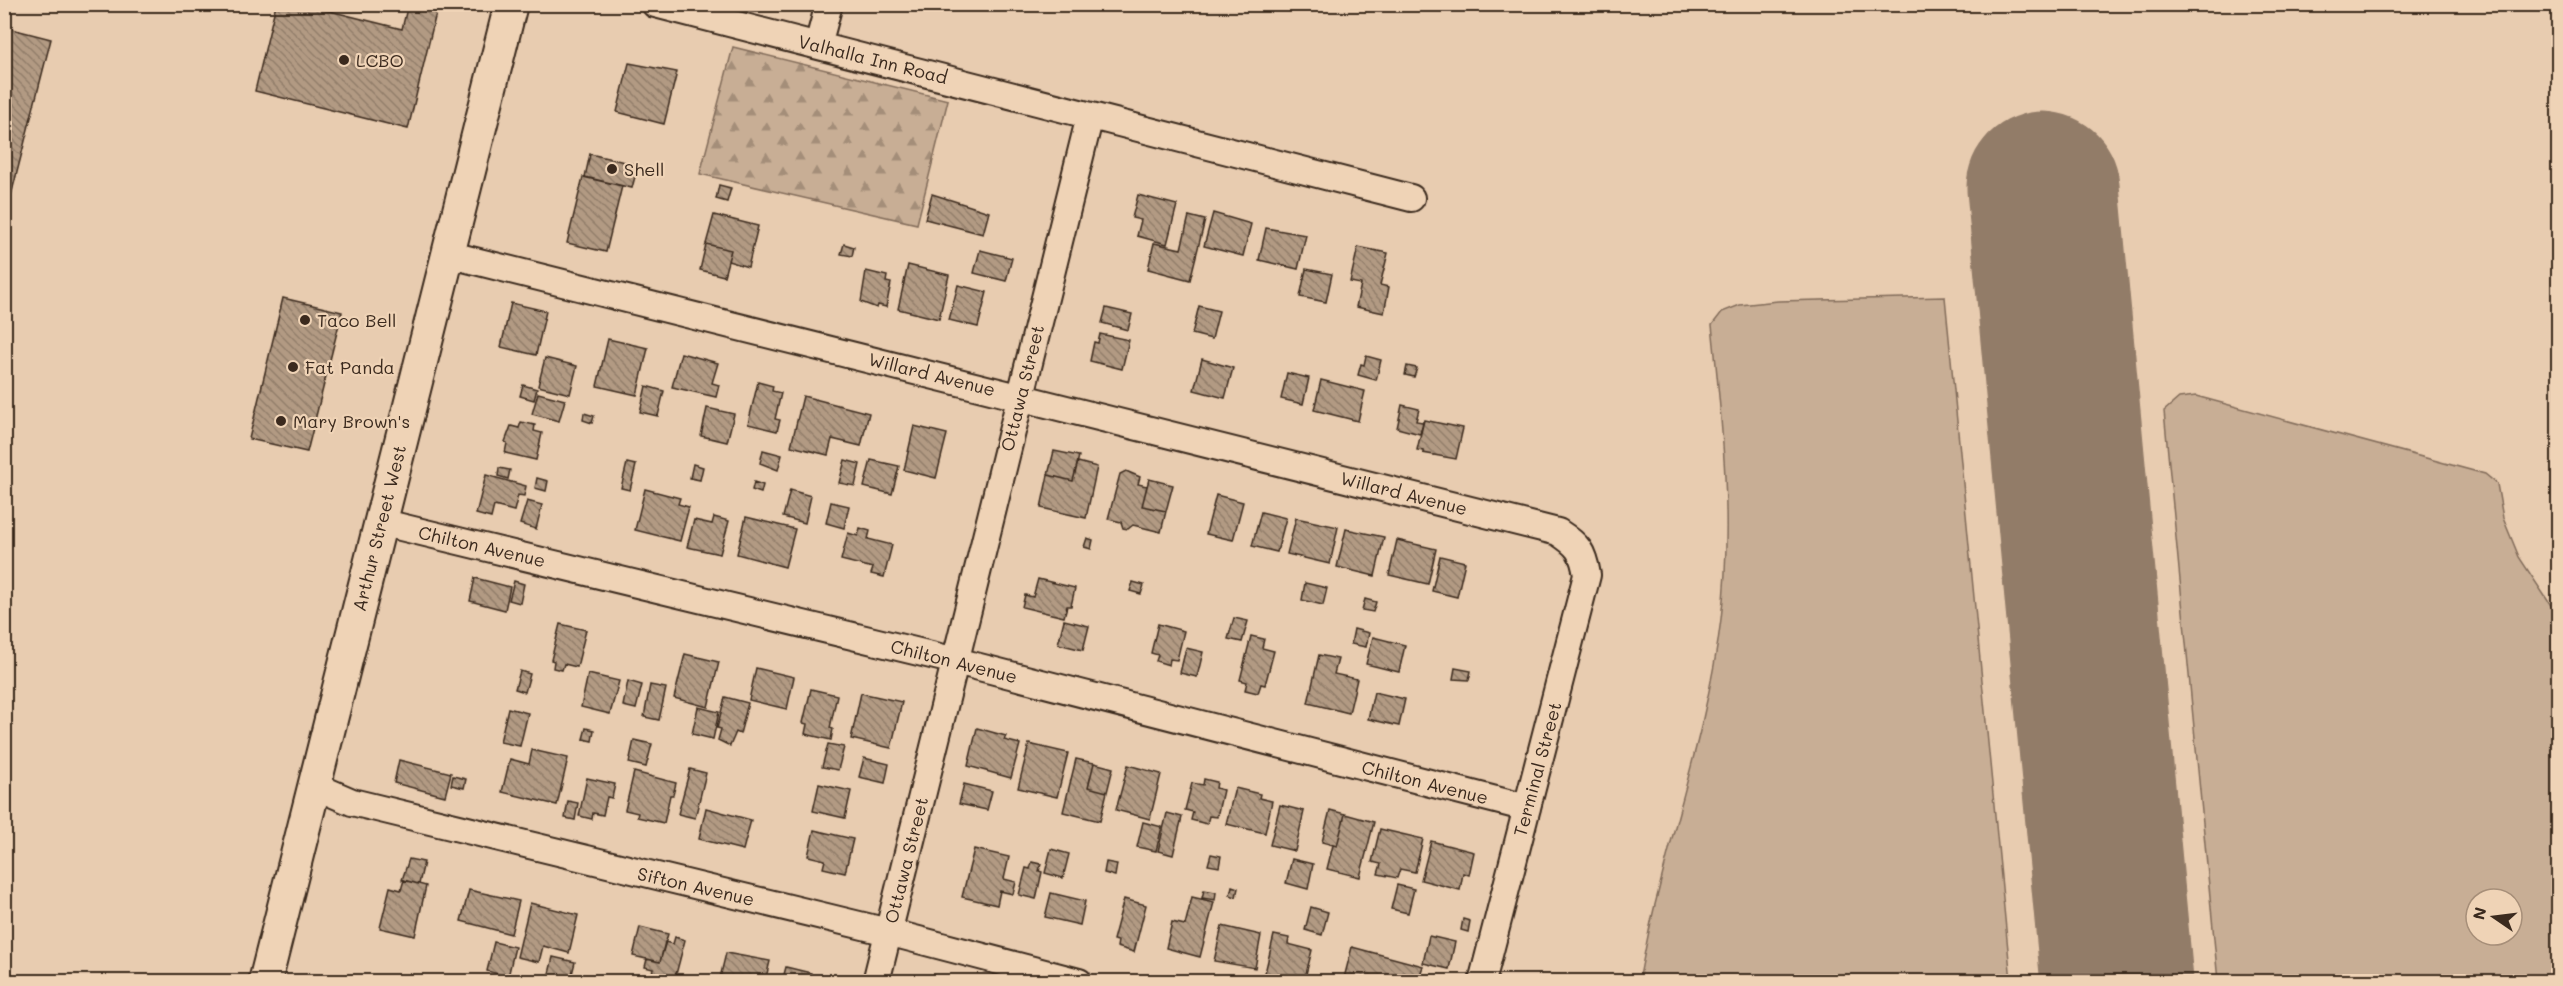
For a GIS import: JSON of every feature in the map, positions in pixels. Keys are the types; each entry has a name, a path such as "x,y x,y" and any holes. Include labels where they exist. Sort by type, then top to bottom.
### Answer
{"main road":[{"name":"Arthur Street West","path":"265,981 511,4"}],"street":[{"name":"Valhalla Inn Road","path":"656,4 1090,116"},
{"path":"818,45 829,4"},
{"path":"1090,116 1411,198"},
{"name":"Ottawa Street","path":"876,981 1090,116"},
{"name":"Willard Avenue","path":"447,254 1558,532 1573,542 1584,556"},
{"name":"Chilton Avenue","path":"380,522 956,661 1527,808"},
{"name":"Terminal Street","path":"1482,981 1587,575 1584,556"},
{"name":"Sifton Avenue","path":"315,786 352,802 428,822 888,932 1079,981"}],"green space":[{"path":"733,47 948,100 917,224 700,174"},
{"path":"1945,297 2011,981 1639,981 1655,904 1710,688 1721,619 1726,546 1725,472 1712,325 1722,312 1740,305 1778,301"},
{"path":"2196,396 2485,474 2497,484 2503,518 2519,557 2558,616 2558,981 2218,981 2164,411 2179,398"}],"building":[{"name":"LCBO","path":"276,4 302,4 402,29 408,4 437,9 408,129 255,91"},
{"path":"4,27 51,39 4,223"},
{"path":"629,63 677,72 664,124 617,112"},
{"name":"Shell","path":"590,154 638,165 632,188 585,177"},
{"path":"583,177 622,186 606,252 567,243"},
{"path":"719,185 731,188 727,202 716,199"},
{"path":"932,194 989,212 983,234 925,219"},
{"path":"1138,195 1177,205 1167,244 1137,236 1141,220 1132,218"},
{"path":"1213,213 1251,224 1243,256 1204,246"},
{"path":"714,215 758,226 748,267 728,261 731,250 706,244"},
{"path":"1189,216 1205,220 1190,280 1148,269 1154,243 1181,249"},
{"path":"1266,228 1306,235 1298,269 1259,260"},
{"path":"706,244 731,250 724,276 700,270"},
{"path":"844,244 854,247 852,256 841,254"},
{"path":"1358,247 1388,253 1380,285 1389,287 1384,313 1356,307 1361,284 1350,282"},
{"path":"980,250 1012,258 1006,281 974,273"},
{"path":"908,265 949,275 939,319 898,309"},
{"path":"1306,269 1332,274 1326,302 1300,297"},
{"path":"866,271 887,276 886,282 891,283 886,307 878,305 877,308 861,302"},
{"path":"958,285 987,292 978,327 949,320"},
{"path":"283,298 342,312 307,452 249,439"},
{"path":"511,303 546,311 536,355 501,347"},
{"path":"1199,306 1219,311 1212,339 1192,334"},
{"path":"1106,308 1132,314 1128,330 1102,323"},
{"path":"1100,334 1129,340 1122,369 1090,361 1094,342 1098,343"},
{"path":"608,339 648,348 637,395 597,386"},
{"path":"681,353 718,363 712,383 719,385 716,397 672,387"},
{"path":"1366,356 1381,360 1376,380 1358,375"},
{"path":"545,358 577,366 570,394 538,386"},
{"path":"1202,359 1233,368 1225,398 1194,390"},
{"path":"1407,366 1417,368 1414,377 1405,375"},
{"path":"1287,373 1309,378 1303,404 1281,399"},
{"path":"1321,380 1365,391 1358,421 1314,410"},
{"path":"758,382 773,386 772,391 781,393 775,419 780,420 777,431 748,424"},
{"path":"523,385 537,389 534,400 520,396"},
{"path":"646,386 664,391 658,416 640,412"},
{"path":"538,393 565,400 559,421 532,414"},
{"path":"803,396 869,413 861,446 832,439 828,455 791,446"},
{"path":"1402,405 1419,409 1416,421 1423,422 1420,434 1397,428"},
{"path":"707,408 734,414 727,442 701,436"},
{"path":"584,413 594,416 592,423 583,420"},
{"path":"1424,420 1463,428 1456,459 1417,450"},
{"path":"521,422 535,425 534,431 542,433 536,460 505,453 507,443 505,442 511,426 519,428"},
{"path":"914,426 947,434 936,478 904,470"},
{"path":"763,450 782,455 778,470 760,463"},
{"path":"1054,451 1079,456 1073,481 1048,475"},
{"path":"845,460 860,464 855,486 839,483"},
{"path":"871,460 899,466 892,494 864,487"},
{"path":"1078,462 1097,467 1086,518 1041,508 1048,475 1073,481"},
{"path":"627,463 636,465 630,490 621,488"},
{"path":"693,464 703,467 700,480 690,478"},
{"path":"499,468 510,470 508,479 498,476"},
{"path":"1126,471 1140,477 1138,484 1147,486 1142,506 1166,511 1161,532 1133,525 1128,529 1123,528 1121,522 1108,519 1120,474"},
{"path":"486,475 526,486 524,496 518,495 514,511 494,506 491,518 476,514"},
{"path":"537,478 548,481 546,491 535,488"},
{"path":"1149,479 1173,485 1166,511 1142,506"},
{"path":"754,482 763,485 761,493 752,490"},
{"path":"645,489 680,498 678,504 689,507 680,541 635,530"},
{"path":"790,490 811,496 805,523 783,517"},
{"path":"1216,495 1243,502 1233,540 1206,534"},
{"path":"527,501 542,505 536,529 520,524"},
{"path":"831,502 849,506 844,528 826,523"},
{"path":"1261,512 1286,518 1277,552 1252,546"},
{"path":"714,517 729,521 720,554 687,547 694,520 712,524"},
{"path":"746,517 795,529 785,567 737,554"},
{"path":"1296,518 1338,527 1330,564 1287,554"},
{"path":"860,528 870,531 868,539 892,545 884,577 871,574 873,568 841,560 848,533 858,536"},
{"path":"1346,529 1384,537 1375,576 1337,567"},
{"path":"1087,538 1093,540 1091,549 1084,547"},
{"path":"1397,540 1436,549 1428,584 1389,575"},
{"path":"1440,556 1465,562 1457,597 1432,591"},
{"path":"475,578 510,587 505,610 470,601"},
{"path":"1038,579 1075,588 1071,606 1067,606 1064,617 1022,607 1025,595 1033,597"},
{"path":"514,581 524,584 520,603 509,600"},
{"path":"1133,582 1144,585 1141,594 1130,591"},
{"path":"1305,583 1327,588 1323,605 1302,600"},
{"path":"1365,599 1376,602 1373,612 1362,610"},
{"path":"1234,618 1248,621 1242,642 1228,639"},
{"path":"1064,620 1089,626 1083,650 1058,644"},
{"path":"560,624 586,630 577,667 564,664 562,670 553,668 554,661 551,660"},
{"path":"1158,624 1184,631 1177,660 1170,659 1169,665 1156,661 1158,655 1151,653"},
{"path":"1354,629 1369,633 1366,647 1351,644"},
{"path":"1251,636 1264,639 1262,648 1274,651 1265,685 1261,684 1258,693 1245,690 1247,682 1240,680"},
{"path":"1373,637 1405,645 1399,672 1366,664"},
{"path":"1186,648 1203,652 1197,677 1180,673"},
{"path":"685,654 719,662 708,707 674,698"},
{"path":"1319,655 1338,659 1334,674 1357,679 1349,713 1308,703"},
{"path":"756,668 794,677 787,709 749,700"},
{"path":"1455,668 1471,671 1469,680 1453,679"},
{"path":"520,671 530,674 525,692 515,689"},
{"path":"588,674 619,681 610,714 581,707"},
{"path":"628,681 642,685 636,709 623,706"},
{"path":"650,685 666,688 659,720 644,717"},
{"path":"811,689 837,695 830,728 833,729 831,740 805,734 807,724 803,723"},
{"path":"1374,692 1405,699 1399,726 1368,719"},
{"path":"861,693 902,702 891,748 851,739"},
{"path":"725,697 748,703 740,734 736,732 730,746 718,740 721,729 717,728"},
{"path":"698,707 719,712 713,739 692,734"},
{"path":"508,708 528,713 520,746 500,742"},
{"path":"586,728 594,730 592,741 583,739"},
{"path":"977,728 1006,736 1004,740 1020,744 1011,778 968,766"},
{"path":"634,740 652,744 646,767 629,763"},
{"path":"828,744 844,747 838,770 822,767"},
{"path":"1029,744 1068,753 1057,797 1018,788"},
{"path":"532,750 568,758 557,805 502,792 510,759 529,764"},
{"path":"864,758 889,764 885,783 859,777"},
{"path":"1076,759 1094,763 1088,787 1107,792 1100,821 1063,812"},
{"path":"399,760 451,773 445,796 394,783"},
{"path":"1094,763 1113,768 1107,792 1088,787"},
{"path":"1128,765 1161,774 1150,819 1116,810"},
{"path":"690,769 706,773 695,818 678,814"},
{"path":"634,772 676,783 673,795 670,795 664,823 637,817 638,813 625,810"},
{"path":"453,776 466,779 464,788 451,785"},
{"path":"587,778 615,784 612,798 607,797 603,815 593,813 592,819 579,816"},
{"path":"1204,779 1217,782 1216,788 1223,790 1217,817 1209,816 1207,824 1191,820 1193,812 1185,810 1192,783 1203,785"},
{"path":"819,784 851,791 845,818 813,811"},
{"path":"964,784 992,791 987,810 959,804"},
{"path":"1235,788 1260,794 1259,798 1272,801 1265,833 1226,824"},
{"path":"568,801 578,803 575,820 565,818"},
{"path":"1280,805 1304,811 1295,851 1270,845"},
{"path":"706,808 751,820 743,850 699,839"},
{"path":"1330,810 1345,814 1337,846 1322,842"},
{"path":"1167,813 1182,817 1173,855 1158,851"},
{"path":"1345,814 1374,822 1360,877 1327,869 1333,845 1337,846"},
{"path":"1143,822 1162,827 1156,851 1137,847"},
{"path":"1380,829 1423,839 1415,872 1400,869 1397,878 1378,874 1381,864 1372,862"},
{"path":"814,830 853,839 845,873 823,868 825,860 808,856"},
{"path":"1431,841 1474,852 1469,875 1463,873 1460,890 1421,880"},
{"path":"974,849 1009,857 1004,879 1016,882 1013,894 1000,891 997,905 962,897"},
{"path":"1051,849 1069,854 1063,878 1045,873"},
{"path":"1211,854 1221,856 1219,867 1208,865"},
{"path":"409,859 424,862 419,884 402,880"},
{"path":"1292,859 1313,864 1308,889 1286,883"},
{"path":"1032,862 1041,864 1039,871 1042,872 1036,899 1019,895 1026,868 1030,869"},
{"path":"1106,862 1117,864 1115,876 1104,873"},
{"path":"404,880 426,886 415,936 380,928 390,887 401,890"},
{"path":"1397,885 1414,889 1408,913 1391,909"},
{"path":"1232,886 1238,888 1236,897 1230,895"},
{"path":"469,890 519,901 511,934 461,921"},
{"path":"1204,890 1216,892 1215,900 1202,898"},
{"path":"1051,893 1085,901 1080,925 1045,917"},
{"path":"1192,897 1214,902 1200,957 1166,948 1172,922 1185,925"},
{"path":"1124,899 1146,905 1134,952 1117,947 1118,941 1113,940"},
{"path":"530,903 578,915 569,953 543,946 539,962 517,957"},
{"path":"1311,907 1328,912 1322,935 1305,930"},
{"path":"1463,919 1470,921 1468,932 1461,930"},
{"path":"1222,926 1261,935 1255,968 1214,961"},
{"path":"640,927 668,934 660,962 633,956"},
{"path":"1274,935 1289,938 1288,944 1312,950 1304,982 1265,973"},
{"path":"1429,936 1455,942 1449,969 1423,963"},
{"path":"675,937 685,940 674,982 650,982 653,969 645,967 647,959 660,962 665,942 673,944"},
{"path":"494,942 515,947 508,977 487,971"},
{"path":"1352,947 1423,966 1418,982 1343,982"},
{"path":"726,953 770,961 765,982 719,982"},
{"path":"553,957 575,962 570,982 547,982"},
{"path":"786,967 811,973 809,982 782,982"},
{"path":"811,975 834,981 834,982 809,982"}],"runway":[{"path":"2043,188 2117,982"}],"place":[{"name":"LCBO","path":"344,60"},
{"name":"Shell","path":"612,169"},
{"name":"Taco Bell","path":"305,320"},
{"name":"Fat Panda","path":"293,367"},
{"name":"Mary Brown's","path":"281,421"}]}
